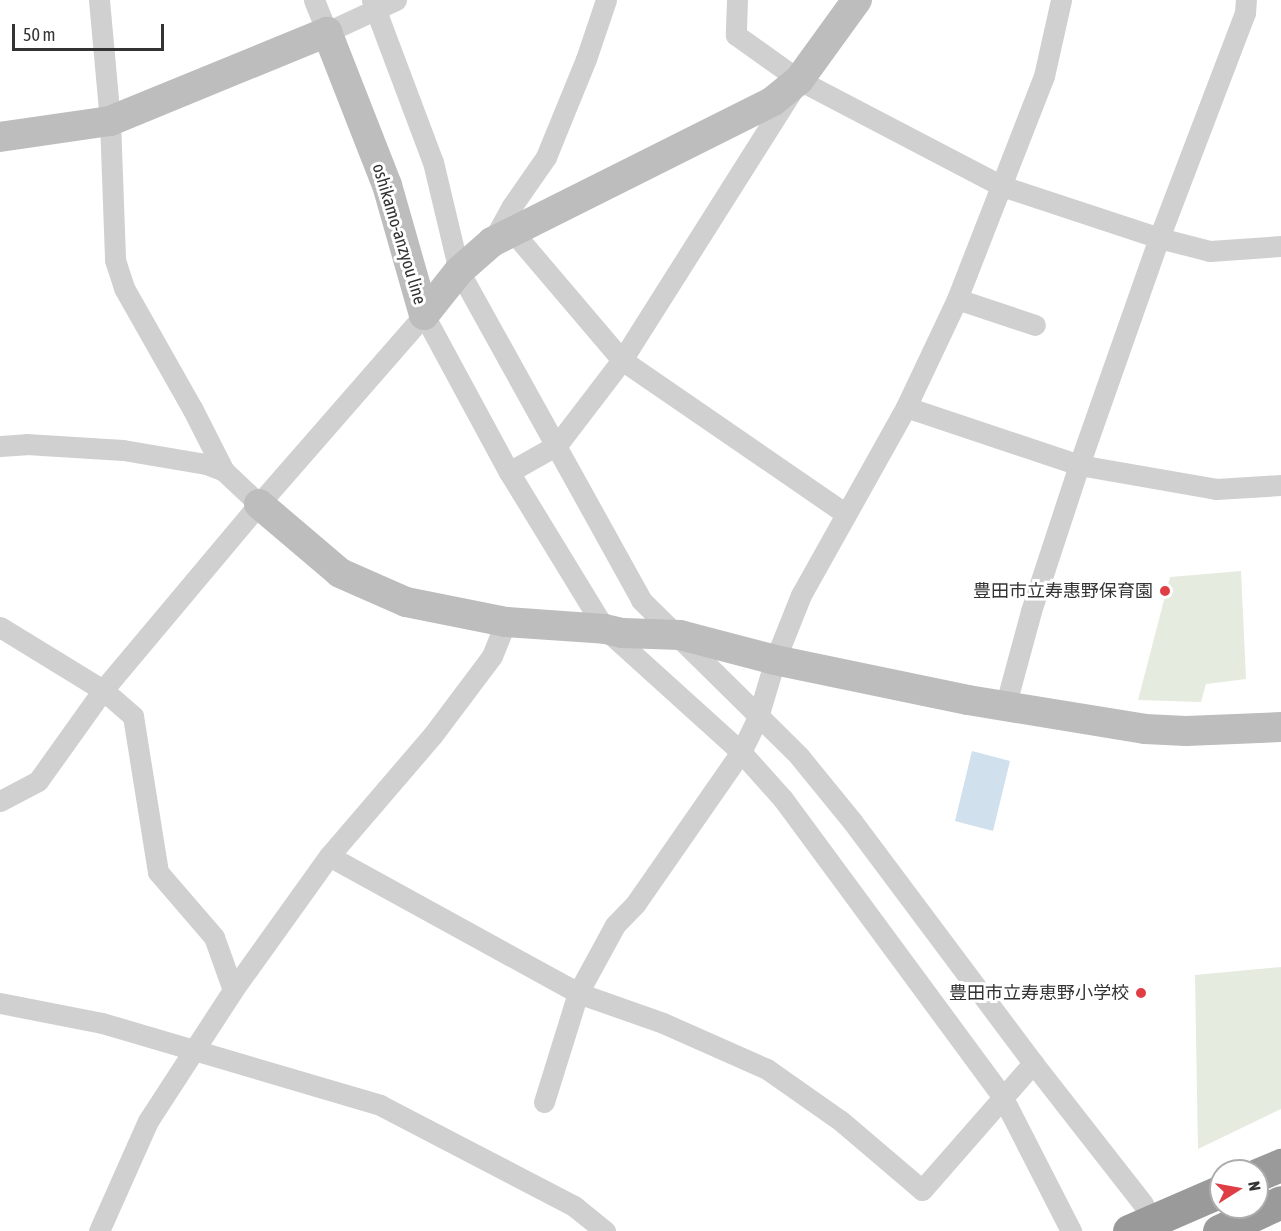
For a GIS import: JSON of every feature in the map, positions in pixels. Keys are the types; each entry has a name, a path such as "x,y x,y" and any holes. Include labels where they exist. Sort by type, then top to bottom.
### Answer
{"highway":[{"path":"1139,1220 1209,1195"},
{"path":"1219,1231 1281,1202"}],"main road":[{"name":"oshikamo-anzyou line","path":"428,311 457,274 503,237 773,101 799,81 857,0"},
{"path":"0,137 110,121 331,30"},
{"name":"oshikamo-anzyou line","path":"331,30 387,184 428,311"},
{"path":"259,504 340,573 406,602 506,622 680,635 775,660 1005,707 1145,729 1186,731 1281,727"}],"street":[{"path":"99,0 110,121 115,260 124,288 192,408 224,471 259,504"},
{"path":"314,0 331,30 372,7 396,0"},
{"path":"606,0 546,157 512,206 503,237 622,360 846,514"},
{"path":"737,0 736,35 799,81 1002,186 1159,238 1210,251 1281,246"},
{"path":"544,1102 578,993 615,925 636,903 741,752 758,717 775,660 801,596 906,406 957,299 1044,76 1060,0"},
{"path":"1005,707 1030,611 1079,465 1159,238 1245,13 1246,0"},
{"path":"372,7 433,162 457,274 557,445 641,600 680,635 758,717 799,756 852,821 1033,1063 1139,1220"},
{"path":"509,472 557,445 622,360 799,81"},
{"path":"957,299 1035,325"},
{"path":"0,801 38,781 103,690 259,504 428,311 509,472 614,631 741,752 783,799 1002,1096 1071,1231"},
{"path":"906,406 1079,465 1216,489 1281,485"},
{"path":"0,446 36,444 123,450 206,464 224,471"},
{"path":"99,1231 148,1121 194,1048 329,856 432,736 492,656 506,622"},
{"path":"0,627 103,690 133,716 158,872 214,937 233,990"},
{"path":"329,856 578,993 663,1023 767,1069 841,1121 922,1190 1033,1063"},
{"path":"0,1003 102,1023 194,1048 380,1105 574,1206 605,1231"}],"shaded area":[{"path":"1241,571 1246,679 1206,684 1201,702 1138,700 1170,577"},
{"path":"1281,967 1281,1109 1198,1149 1195,975"}],"water":[{"path":"972,751 1010,761 993,831 955,821"}],"place":[{"name":"豊田市立寿惠野保育園","path":"1165,591"},
{"name":"豊田市立寿恵野小学校","path":"1141,993"}]}
